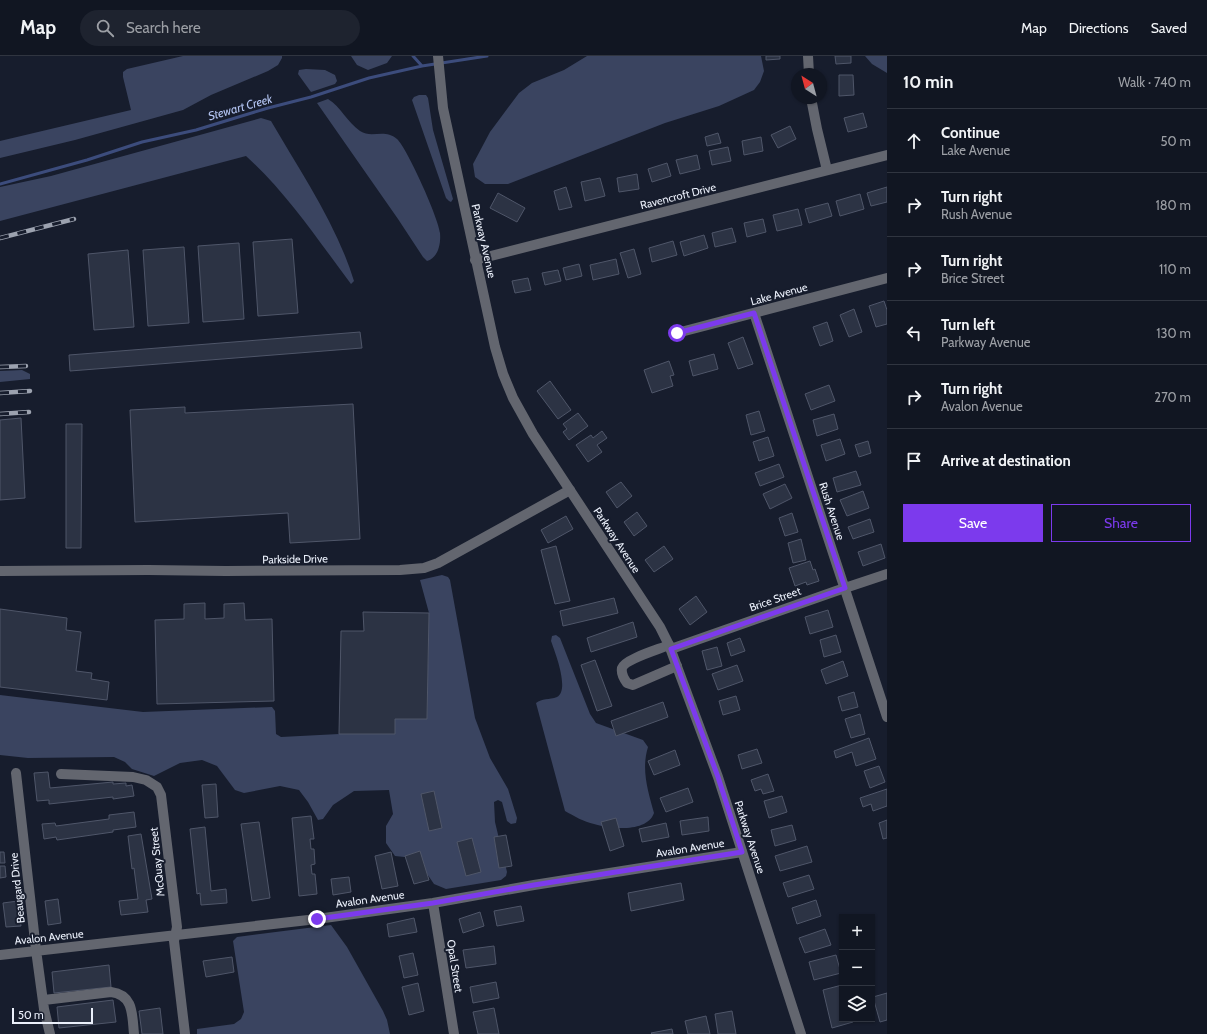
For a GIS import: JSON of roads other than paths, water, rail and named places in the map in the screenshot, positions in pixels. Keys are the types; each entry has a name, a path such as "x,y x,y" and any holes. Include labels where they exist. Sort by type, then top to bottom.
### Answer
{"street":[{"name":"Parkway Avenue","path":"438,56 443,108 453,158 475,260 503,374 513,398 533,434 660,627 670,647 718,777 801,1034"},
{"path":"808,56 809,68"},
{"path":"812,104 827,170"},
{"name":"Ravencroft Drive","path":"475,260 887,155"},
{"name":"Lake Avenue","path":"677,333 887,278"},
{"name":"Rush Avenue","path":"754,313 887,717"},
{"name":"Parkside Drive","path":"0,571 400,570 424,568 438,563 570,490"},
{"name":"Brice Street","path":"677,666 633,685 627,683 623,676 623,667 632,660 887,574"},
{"name":"Beaugard Drive","path":"16,773 36,950 50,1034"},
{"name":"McQuay Street","path":"61,774 134,777 146,780 157,787 161,795 177,927 174,941 185,1034"},
{"name":"Avalon Avenue","path":"0,955 317,919 433,903 534,885 742,852"},
{"name":"Opal Street","path":"433,903 454,1034"},
{"path":"44,1000 111,992 118,993 124,996 131,1008 134,1034"}],"waterway":[{"path":"413,56 422,66"},
{"name":"Stewart Creek","path":"0,184 87,160 142,142 196,130 268,108 311,97 369,78 422,66 487,56"}],"railway":[{"path":"0,238 74,219"},
{"path":"0,367 26,366"},
{"path":"0,393 30,391"},
{"path":"0,414 29,412"}]}
